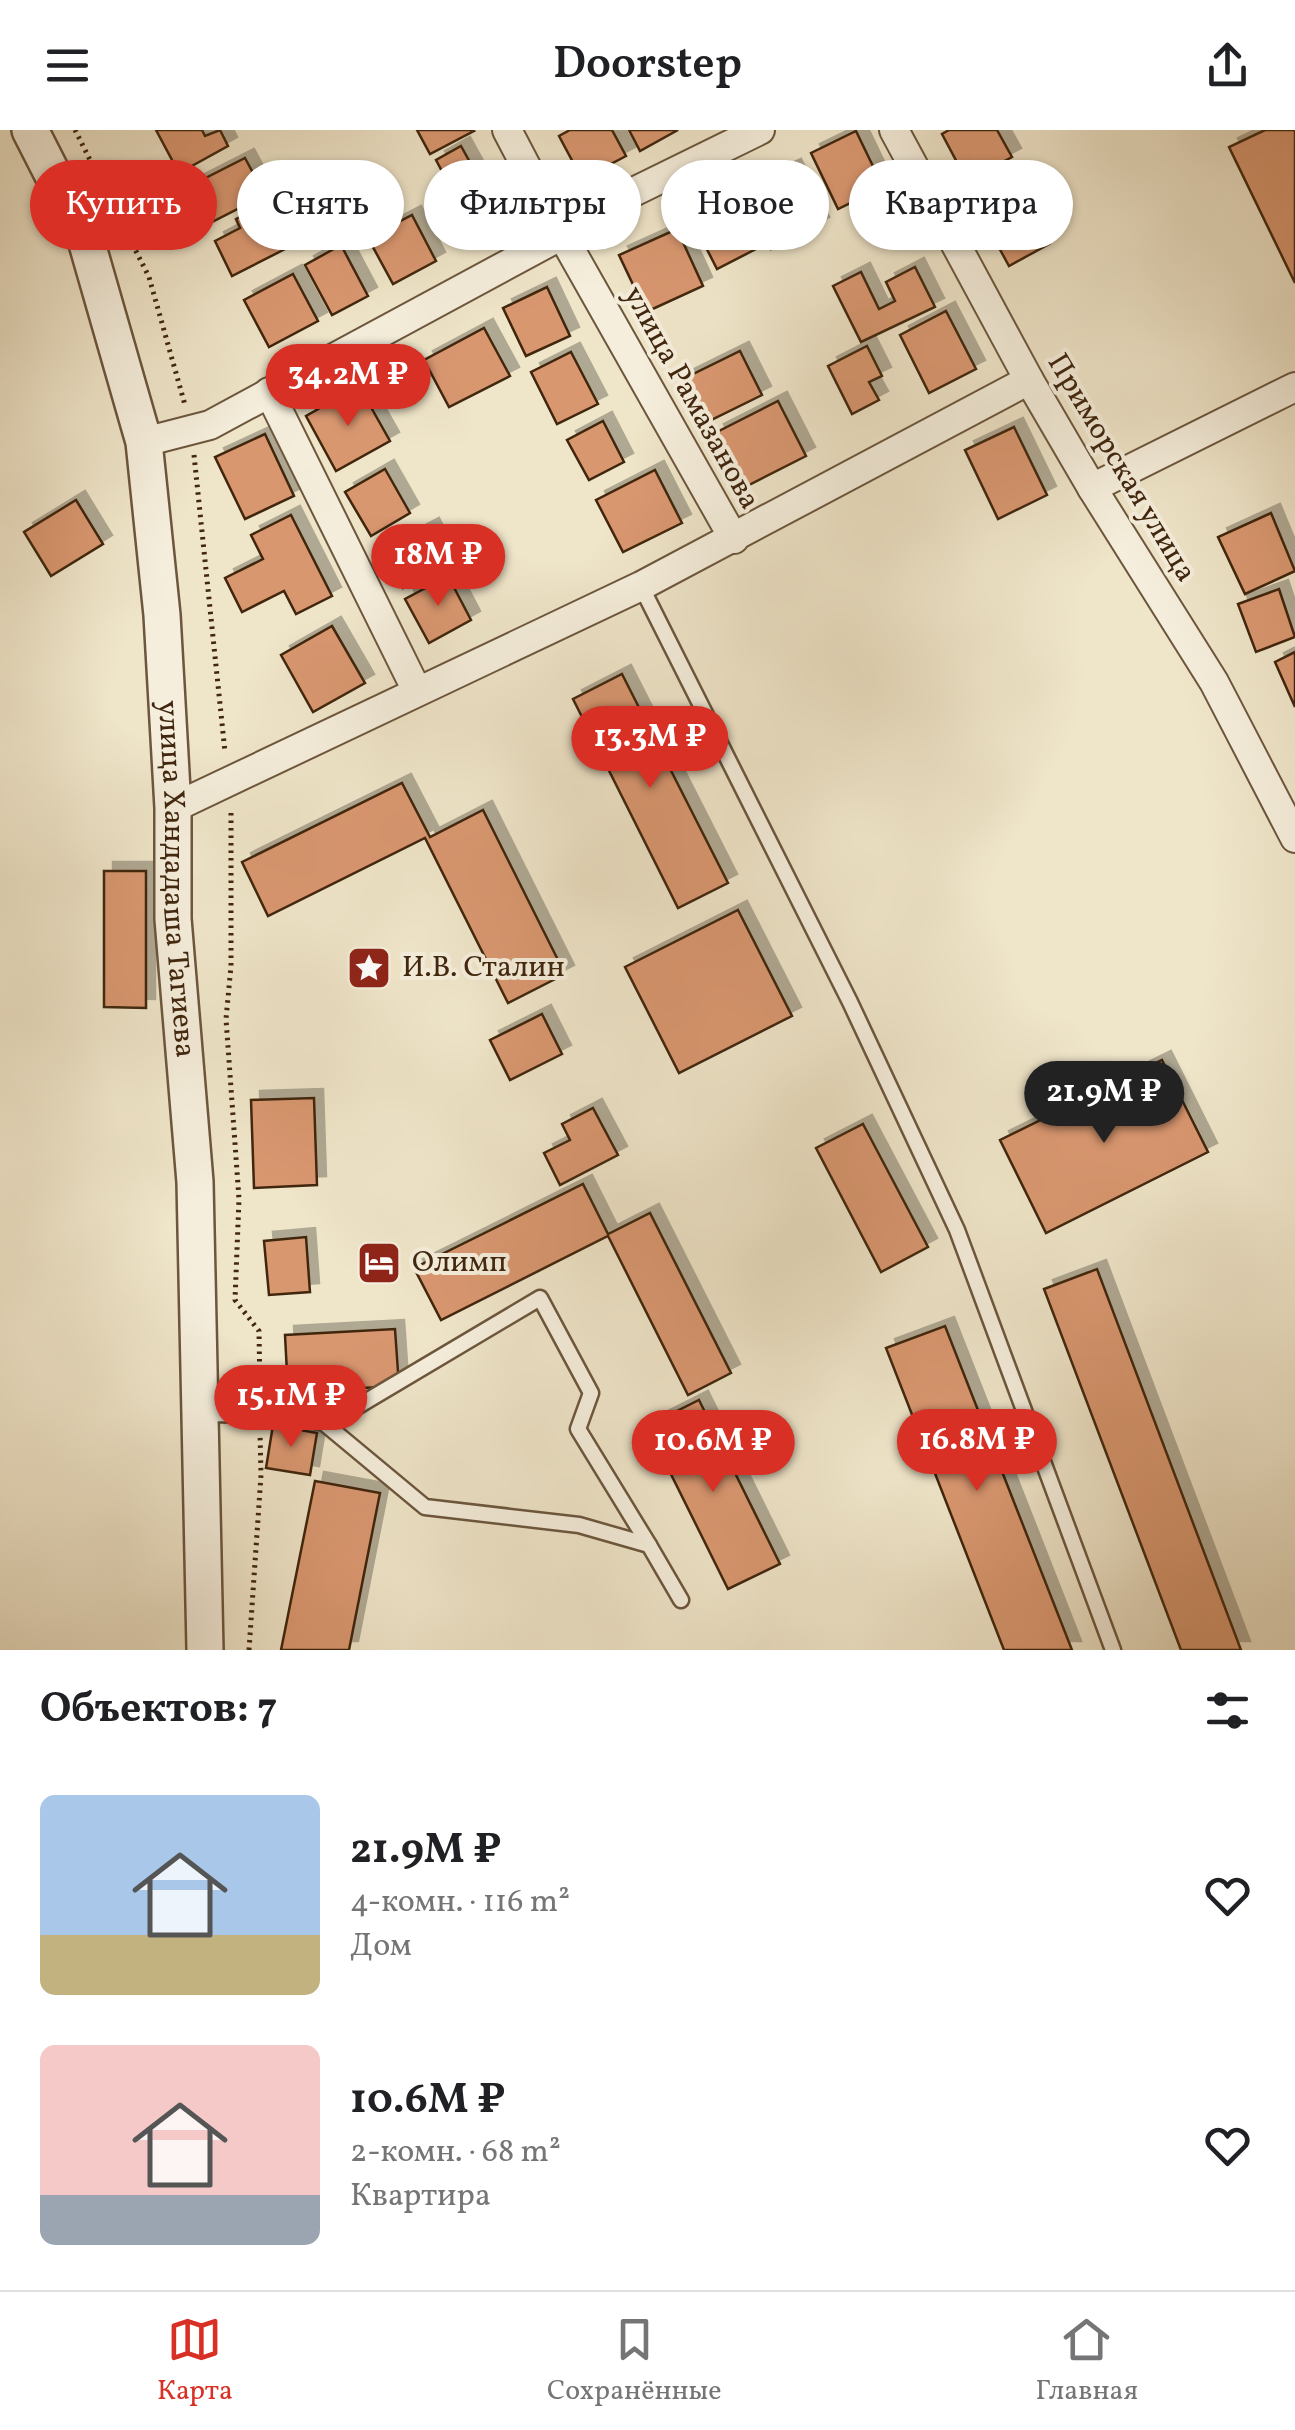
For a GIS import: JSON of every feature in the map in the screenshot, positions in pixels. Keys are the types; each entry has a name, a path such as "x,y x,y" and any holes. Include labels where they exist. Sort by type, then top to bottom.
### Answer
{"street":[{"name":"улица Хандадаша Тагиева","path":"32,130 86,240 146,441 175,807 173,919 195,1182 204,1414 207,1650"},
{"name":"улица Рамазанова","path":"506,130 522,160"},
{"path":"641,188 760,130"},
{"name":"Приморская улица","path":"894,130 1029,380 1214,682 1295,838"},
{"path":"146,441 210,425 534,250"},
{"name":"улица Рамазанова","path":"570,250 734,540"},
{"path":"175,807 734,540 1029,380"},
{"path":"1092,488 1295,387"},
{"path":"269,392 417,691"}],"lane":[{"path":"641,586 850,1002 956,1230 1113,1650"},
{"path":"324,1423 540,1298 591,1392 578,1429 681,1600"},
{"path":"204,1414 286,1415 324,1423 425,1507 580,1525 649,1545"}],"path":[{"path":"75,130 149,277 192,430 225,754"},
{"path":"231,812 232,966 226,1019 239,1199 235,1300 259,1332 261,1475 249,1650"}],"building":[{"path":"156,130 202,130 205,136 220,130 228,146 203,160 172,160"},
{"path":"417,130 473,130 474,131 430,154"},
{"path":"570,130 612,130 626,156 618,160 572,160 559,136"},
{"path":"629,130 678,130 640,151"},
{"path":"949,130 997,130 1012,157 956,160 942,134"},
{"path":"1265,130 1295,130 1295,283 1229,147"},
{"path":"856,131 870,160 849,160 849,204 838,209 829,190 829,160 814,160 811,153"},
{"path":"461,146 469,160 436,160"},
{"path":"237,162 237,209 217,219 217,172"},
{"path":"412,215 424,238 424,250 430,250 436,261 393,284 375,250 404,250 404,219"},
{"path":"237,230 237,250 283,250 232,276 217,240"},
{"path":"661,236 661,250 687,250 703,286 646,312 619,255 641,250 641,245"},
{"path":"332,250 344,250 368,296 332,315 305,265"},
{"path":"707,250 754,250 717,269"},
{"path":"1000,250 1038,250 1009,266"},
{"path":"915,267 935,307 861,342 833,286 861,272 879,309 895,301 886,282"},
{"path":"293,274 318,321 269,347 244,300"},
{"path":"547,287 570,336 526,356 503,308"},
{"path":"946,311 976,369 929,393 900,335"},
{"path":"484,328 510,376 449,407 424,360"},
{"path":"867,346 882,376 869,382 879,400 852,414 828,366"},
{"path":"740,351 762,395 705,423 683,379"},
{"path":"571,352 598,404 557,424 531,372"},
{"path":"359,386 390,441 336,471 306,416"},
{"path":"778,401 806,456 743,488 715,433"},
{"path":"603,421 624,462 589,480 567,440"},
{"path":"1014,427 1047,495 998,519 965,450"},
{"path":"265,434 294,496 245,519 215,457"},
{"path":"385,469 410,513 371,536 345,492"},
{"path":"655,470 682,523 623,552 596,500"},
{"path":"76,500 103,544 51,576 24,532"},
{"path":"1271,513 1295,571 1245,594 1218,537"},
{"path":"291,515 332,596 296,614 284,591 242,612 225,578 263,559 251,535"},
{"path":"430,527 449,564 403,588 384,551"},
{"path":"448,576 471,620 429,643 405,599"},
{"path":"1279,589 1295,637 1256,652 1238,604"},
{"path":"332,626 365,683 313,712 281,655"},
{"path":"1295,652 1295,707 1275,662"},
{"path":"622,674 728,883 678,908 573,699"},
{"path":"402,783 430,837 483,810 565,974 508,1003 425,838 268,916 242,862"},
{"path":"104,871 146,871 146,1008 104,1007"},
{"path":"738,910 792,1016 679,1073 625,967"},
{"path":"542,1014 562,1054 510,1080 490,1040"},
{"path":"1162,1060 1208,1152 1046,1233 1000,1140"},
{"path":"314,1098 317,1185 254,1188 251,1100"},
{"path":"593,1108 618,1155 560,1185 544,1153 570,1140 562,1124"},
{"path":"863,1124 928,1247 881,1272 816,1148"},
{"path":"583,1184 608,1234 650,1213 731,1373 688,1395 608,1236 441,1320 414,1268"},
{"path":"306,1237 310,1292 269,1295 264,1241"},
{"path":"1097,1269 1241,1650 1181,1650 1044,1289"},
{"path":"945,1326 1072,1650 1004,1650 886,1348"},
{"path":"395,1329 399,1386 288,1392 285,1335"},
{"path":"699,1400 780,1564 728,1589 647,1426"},
{"path":"273,1425 317,1433 310,1475 266,1468"},
{"path":"315,1481 380,1493 349,1650 281,1650"}],"place":[{"name":"И.В. Сталин","path":"369,968"},
{"name":"Олимп","path":"379,1263"}]}
